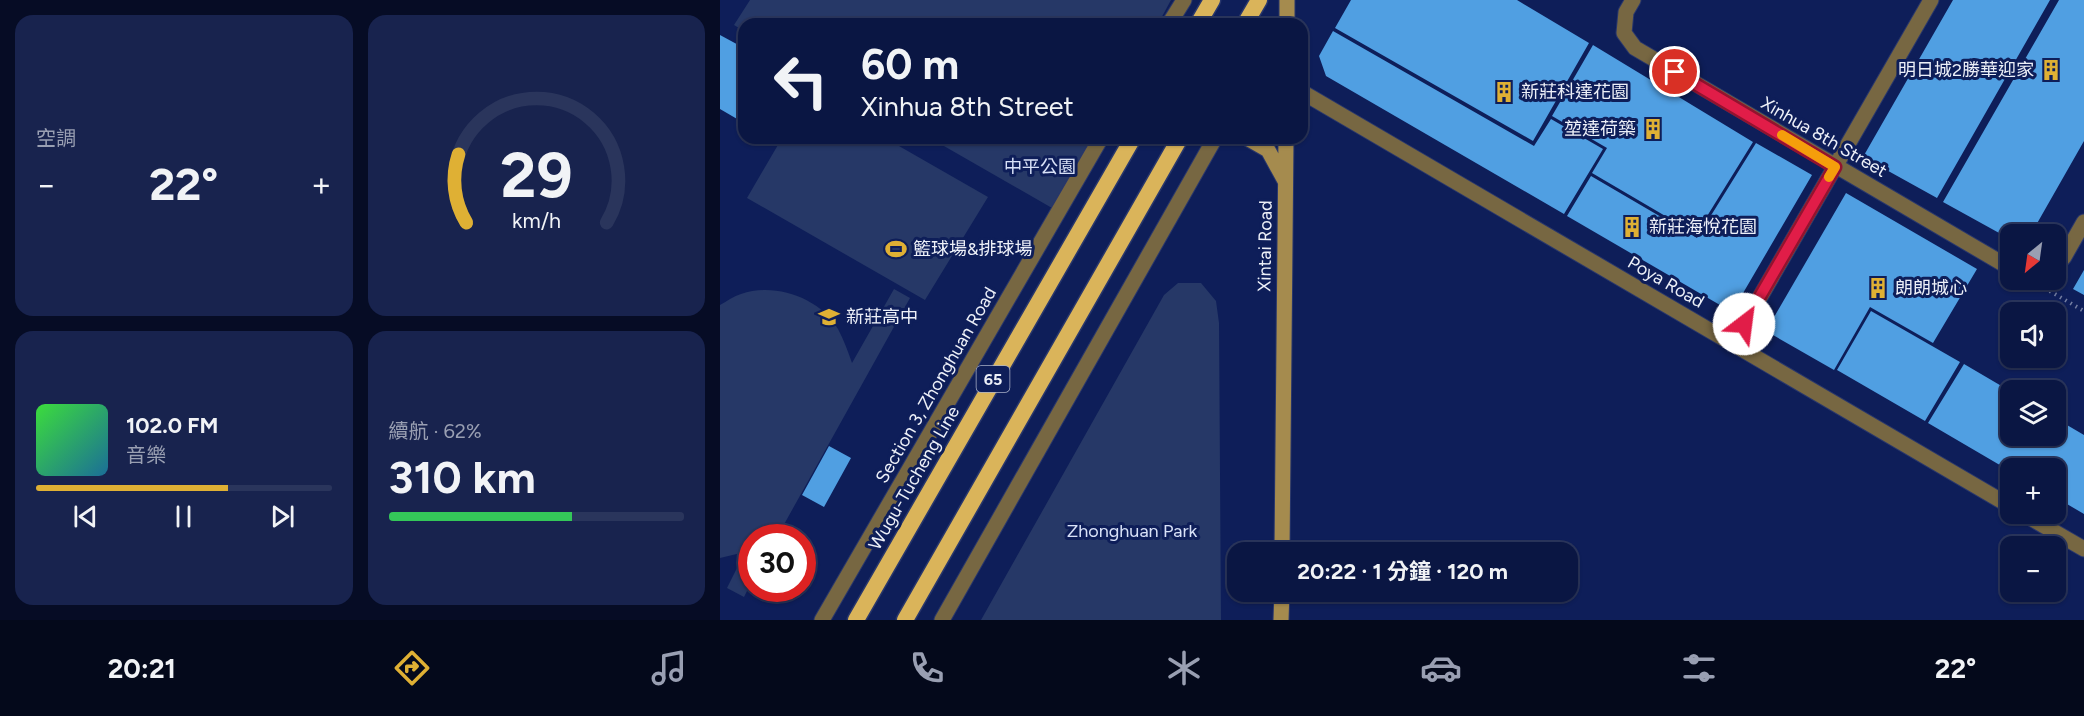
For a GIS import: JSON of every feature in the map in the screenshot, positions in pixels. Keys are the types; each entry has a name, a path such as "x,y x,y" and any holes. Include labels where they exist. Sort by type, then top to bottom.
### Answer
{"highway":[{"path":"1202,18 1212,0"},
{"path":"1248,18 1259,0"},
{"name":"Wugu-Tucheng Line","path":"856,620 1129,144"},
{"name":"65","path":"905,620 1177,144"}],"main road":[{"path":"1287,18 1288,2"},
{"path":"1258,144 1268,150 1285,182"},
{"name":"Xintai Road","path":"1282,542 1286,144"},
{"path":"1281,620 1282,602"}],"street":[{"path":"1173,18 1184,0"},
{"name":"Xinhua 8th Street","path":"1633,0 1626,12 1624,33 1635,48 2000,262"},
{"path":"1733,344 1931,0"},
{"path":"1281,18 1288,2"},
{"name":"Poya Road","path":"1308,96 2000,500"},
{"name":"Section 3, Zhonghuan Road","path":"822,620 1098,144"},
{"path":"942,620 1212,144"},
{"path":"2066,253 2084,222"},
{"path":"2041,524 2084,549"}],"path":[{"path":"2049,290 2084,311"}],"green space":[{"path":"750,0 1171,0 1161,18 738,18"},
{"name":"籃球場&排球場","path":"778,144 895,144 988,197 925,300 747,198"},
{"name":"中平公園","path":"940,144 1089,144 1052,208"},
{"name":"Zhonghuan Park","path":"1178,283 1201,283 1216,301 1219,323 1221,620 981,620 1164,295"},
{"path":"894,289 910,298 784,524 738,524 738,554 720,558 720,305 738,295 754,291 768,290 796,295 820,309 830,318 840,333 852,363"},
{"path":"738,566 738,594 727,588"}],"building":[{"name":"新莊科達花園","path":"1351,0 1517,0 1589,43 1533,141 1335,28"},
{"path":"1953,0 2050,0 1937,198 1863,157"},
{"name":"明日城2勝華迎家","path":"2059,0 2084,0 2084,141 2037,224 2000,224 2000,233 1943,202"},
{"path":"1333,31 1534,146 1551,119 1603,149 1564,214 1326,76 1319,56"},
{"path":"720,35 738,45 738,120 720,109"},
{"name":"堃達荷築","path":"1593,45 1753,142 1696,234 1592,173 1607,148 1552,116"},
{"name":"新莊海悅花園","path":"1756,143 1812,175 1732,312 1567,216 1591,176 1697,238"},
{"name":"朗朗城心","path":"1846,193 1977,269 1933,343 1870,307 1834,370 1766,331"},
{"path":"2084,270 2084,295 2073,289"},
{"path":"1871,311 1960,362 1925,421 1837,370"},
{"path":"1964,364 2000,385 2000,446 2066,446 2066,424 2084,435 2084,514 2066,503 2066,458 2000,458 2000,465 1928,423"},
{"path":"829,446 851,458 824,507 802,495"}],"slow traffic":[{"path":"1782,135 1835,167 1829,177"}],"place":[{"name":"明日城2勝華迎家","path":"2051,70"},
{"name":"新莊科達花園","path":"1504,92"},
{"name":"堃達荷築","path":"1653,129"},
{"name":"新莊海悅花園","path":"1632,227"},
{"name":"籃球場&排球場","path":"896,249"},
{"name":"朗朗城心","path":"1878,288"},
{"name":"新莊高中","path":"829,317"}],"route":[{"path":"1675,72 1835,167 1744,324"}]}
